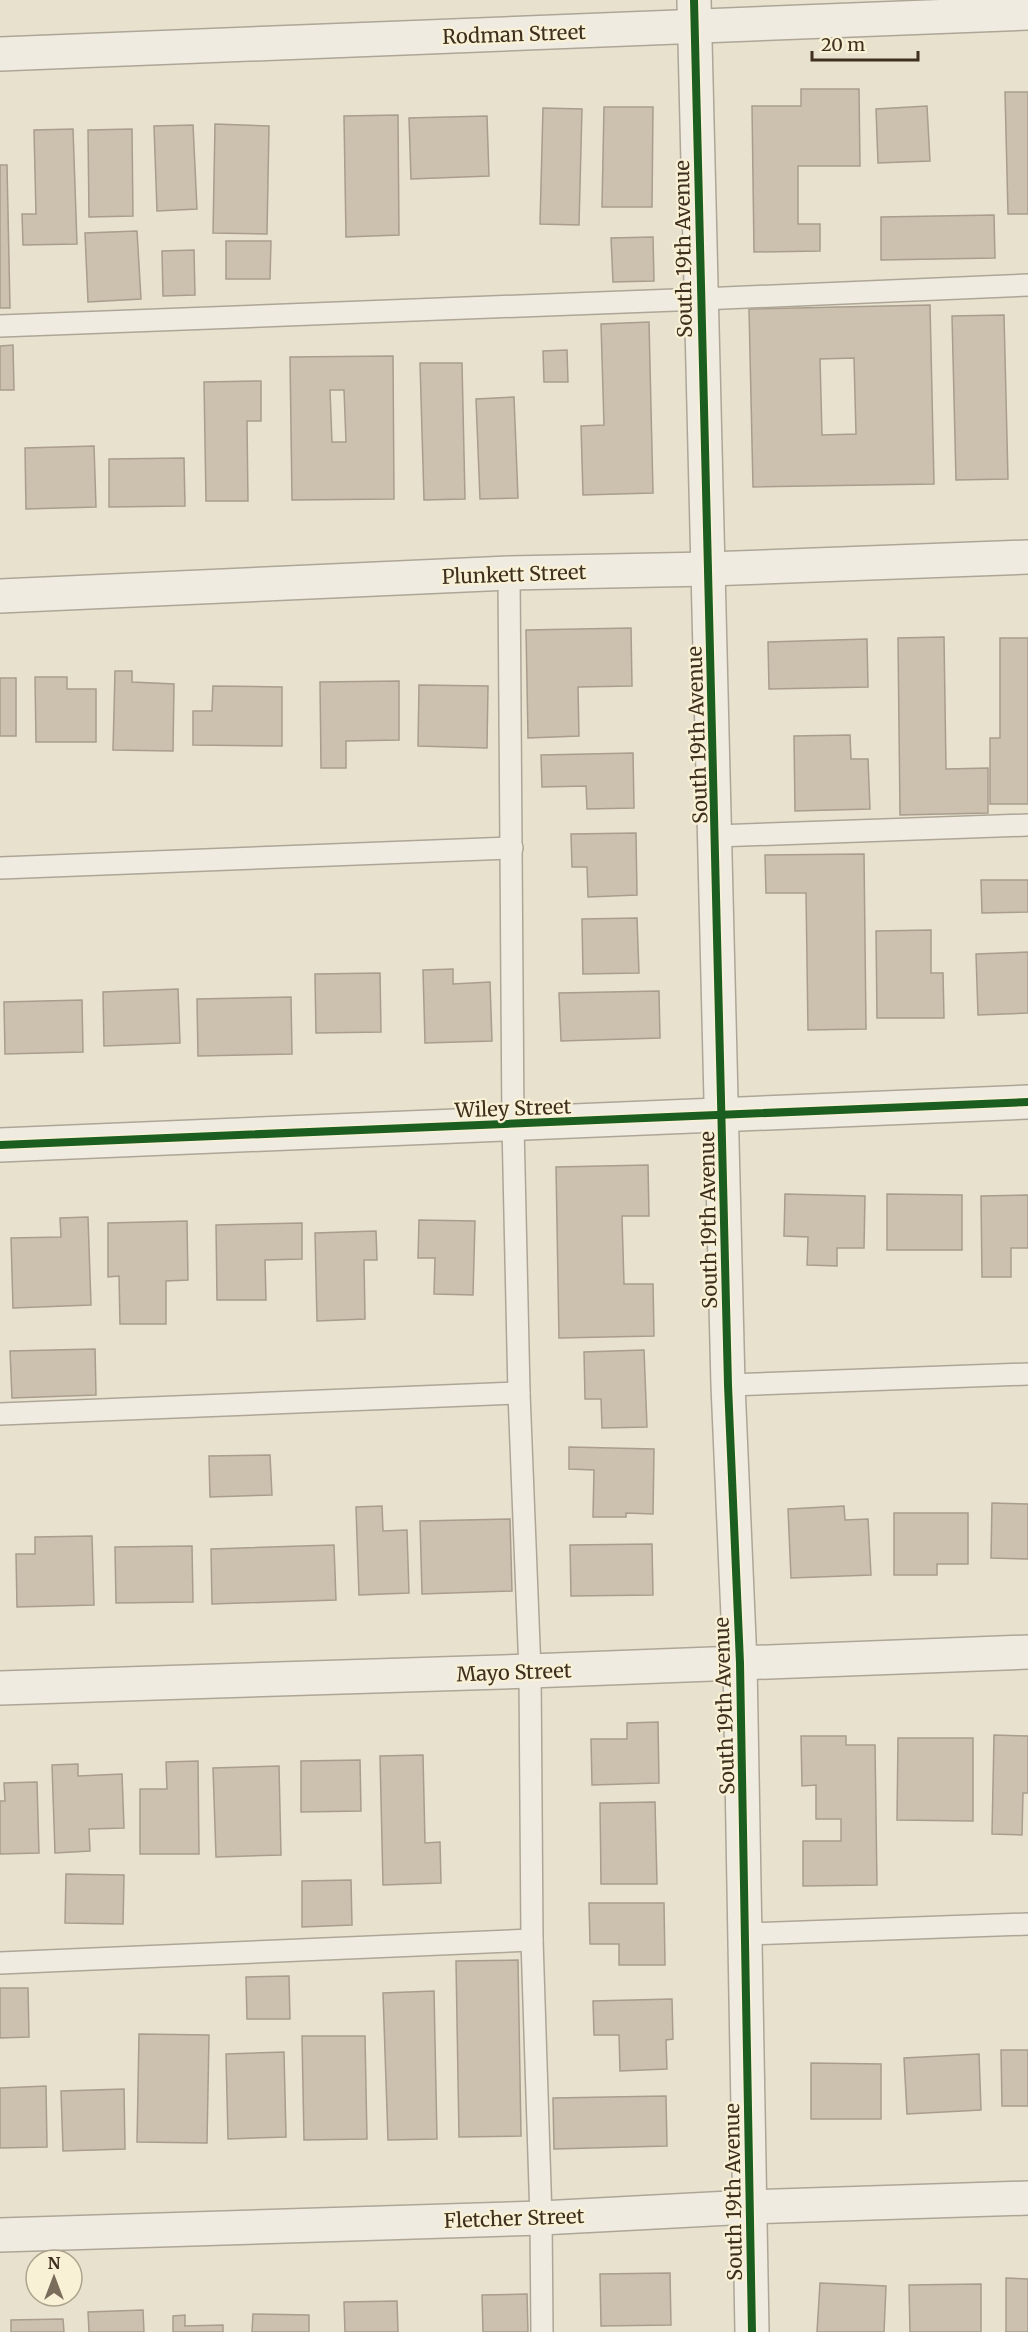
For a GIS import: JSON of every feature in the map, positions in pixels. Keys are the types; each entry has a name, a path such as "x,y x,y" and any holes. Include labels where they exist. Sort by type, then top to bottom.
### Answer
{"street":[{"name":"Rodman Street","path":"0,54 694,13 1028,13"},
{"name":"South 19th Avenue","path":"694,13 728,1385 740,1663 752,2332"},
{"name":"Plunkett Street","path":"0,596 508,573 708,569 1028,556"},
{"name":"Wiley Street","path":"0,1145 1028,1102"},
{"name":"Mayo Street","path":"0,1688 1028,1652"},
{"name":"Fletcher Street","path":"0,2235 542,2218 749,2207 1028,2198"}],"lane":[{"path":"0,326 1028,285"},
{"path":"508,573 513,1125 519,1394 530,1671 532,1940 542,2218 542,2332"},
{"path":"716,836 1028,825"},
{"path":"0,868 512,848"},
{"path":"728,1385 1028,1374"},
{"path":"0,1414 519,1394"},
{"path":"746,1934 1028,1924"},
{"path":"0,1963 532,1940"}],"building":[{"path":"801,89 859,89 860,166 798,166 798,224 820,224 820,251 754,252 752,106 801,106"},
{"path":"1005,92 1028,92 1028,214 1008,214"},
{"path":"927,106 930,161 878,163 876,109"},
{"path":"604,107 653,107 652,207 602,207"},
{"path":"543,108 582,109 579,225 540,224"},
{"path":"398,115 399,235 346,237 344,116"},
{"path":"487,116 489,176 411,179 409,118"},
{"path":"215,124 269,126 267,234 213,233"},
{"path":"193,125 197,209 157,211 154,126"},
{"path":"73,129 77,244 23,245 22,214 36,214 34,130"},
{"path":"132,129 133,216 89,217 88,130"},
{"path":"0,165 7,165 10,308 0,308"},
{"path":"994,215 995,258 881,260 881,217"},
{"path":"137,231 141,299 88,302 85,233"},
{"path":"653,237 654,281 613,282 611,238"},
{"path":"226,241 271,241 270,279 226,279"},
{"path":"194,250 195,295 163,296 162,251"},
{"path":"930,305 934,484 753,487 749,309","holes":["854,358 856,434 822,435 820,359"]},
{"path":"1004,315 1008,479 956,480 952,316"},
{"path":"649,322 653,493 583,495 581,426 604,425 601,324"},
{"path":"13,345 14,390 0,390 0,346"},
{"path":"567,350 568,382 544,382 543,351"},
{"path":"393,356 394,499 292,500 290,357","holes":["330,390 344,390 346,442 332,442"]},
{"path":"420,363 462,363 465,499 424,500"},
{"path":"261,381 261,421 247,421 248,501 206,501 204,382"},
{"path":"514,397 518,498 480,499 476,399"},
{"path":"94,446 96,507 26,509 25,448"},
{"path":"184,458 185,506 109,507 109,459"},
{"path":"631,628 632,686 578,687 579,736 528,738 526,630"},
{"path":"944,637 946,769 988,768 988,813 900,815 898,638"},
{"path":"1000,638 1028,638 1028,804 990,804 990,738 1000,738"},
{"path":"867,639 868,687 769,689 768,642"},
{"path":"115,671 132,671 132,682 174,684 173,751 113,750"},
{"path":"35,677 67,677 67,689 96,689 96,742 36,742"},
{"path":"0,678 16,678 16,736 0,736"},
{"path":"399,681 399,740 346,741 346,768 321,768 320,682"},
{"path":"419,685 488,686 487,748 418,746"},
{"path":"213,686 282,687 282,746 193,745 193,711 212,711"},
{"path":"850,735 851,759 868,759 870,809 795,811 794,736"},
{"path":"633,753 634,808 587,809 586,786 542,787 541,755"},
{"path":"636,833 637,895 588,897 587,867 572,867 571,834"},
{"path":"864,854 866,1029 808,1030 806,893 766,893 765,855"},
{"path":"981,880 1028,880 1028,912 982,913"},
{"path":"637,918 639,973 583,974 582,919"},
{"path":"931,930 931,973 943,973 944,1018 877,1018 876,931"},
{"path":"1028,952 1028,1013 978,1015 976,954"},
{"path":"453,969 453,984 490,982 492,1041 425,1043 423,970"},
{"path":"380,973 381,1032 316,1033 315,974"},
{"path":"178,989 180,1043 104,1046 103,992"},
{"path":"659,991 660,1038 561,1041 559,993"},
{"path":"291,997 292,1054 198,1056 197,999"},
{"path":"82,1000 83,1052 5,1054 4,1002"},
{"path":"648,1165 649,1216 622,1216 624,1284 653,1284 654,1336 559,1338 556,1167"},
{"path":"785,1194 865,1196 864,1248 837,1248 837,1266 807,1265 808,1237 784,1236"},
{"path":"887,1194 962,1195 962,1250 887,1250"},
{"path":"1028,1195 1028,1248 1011,1248 1011,1277 982,1277 981,1196"},
{"path":"88,1217 91,1305 13,1308 11,1238 61,1237 60,1218"},
{"path":"419,1220 475,1221 473,1295 434,1294 435,1258 418,1258"},
{"path":"187,1221 188,1280 166,1281 166,1324 120,1324 119,1276 108,1277 108,1223"},
{"path":"302,1223 302,1259 265,1260 266,1300 217,1300 216,1225"},
{"path":"376,1231 377,1260 364,1260 365,1319 317,1321 315,1233"},
{"path":"95,1349 96,1395 12,1398 10,1351"},
{"path":"644,1350 647,1427 602,1428 601,1399 585,1399 584,1352"},
{"path":"569,1447 654,1449 653,1514 626,1513 626,1517 593,1517 594,1470 569,1469"},
{"path":"270,1455 272,1495 210,1497 209,1456"},
{"path":"992,1503 1028,1504 1028,1559 991,1558"},
{"path":"382,1506 383,1531 407,1530 409,1593 359,1595 356,1507"},
{"path":"844,1506 845,1520 868,1519 871,1575 791,1578 788,1509"},
{"path":"894,1513 968,1513 968,1564 937,1564 937,1575 894,1575"},
{"path":"510,1519 512,1591 422,1594 420,1521"},
{"path":"92,1536 94,1605 17,1607 16,1554 35,1554 35,1537"},
{"path":"652,1544 653,1595 571,1596 570,1545"},
{"path":"334,1545 336,1600 212,1604 211,1549"},
{"path":"192,1546 193,1602 116,1603 115,1547"},
{"path":"658,1722 659,1783 592,1785 591,1739 627,1739 627,1723"},
{"path":"994,1735 1028,1736 1028,1793 1023,1793 1022,1835 992,1834"},
{"path":"801,1736 846,1736 846,1745 875,1745 877,1885 803,1886 803,1841 841,1841 841,1819 816,1819 816,1785 802,1786"},
{"path":"898,1738 973,1738 973,1821 897,1820"},
{"path":"423,1755 425,1843 440,1842 441,1883 383,1885 380,1756"},
{"path":"360,1760 361,1811 301,1812 301,1761"},
{"path":"198,1761 199,1854 140,1854 140,1789 167,1789 166,1762"},
{"path":"78,1764 78,1776 122,1774 124,1828 89,1829 90,1851 55,1853 52,1765"},
{"path":"279,1766 281,1855 216,1857 213,1768"},
{"path":"37,1782 39,1853 0,1854 0,1801 5,1801 4,1783"},
{"path":"655,1802 657,1884 601,1884 600,1803"},
{"path":"66,1874 124,1875 123,1924 65,1923"},
{"path":"351,1880 352,1925 302,1927 302,1881"},
{"path":"589,1903 664,1903 665,1965 619,1965 619,1944 590,1944"},
{"path":"518,1960 521,2136 459,2137 456,1961"},
{"path":"289,1976 290,2019 247,2019 246,1977"},
{"path":"0,1988 28,1988 29,2037 0,2038"},
{"path":"434,1991 437,2139 388,2140 383,1993"},
{"path":"672,1999 673,2039 666,2040 667,2069 620,2071 619,2035 594,2035 593,2001"},
{"path":"139,2034 209,2035 207,2143 137,2142"},
{"path":"302,2036 365,2036 367,2139 304,2140"},
{"path":"1001,2050 1028,2050 1028,2106 1002,2106"},
{"path":"284,2052 286,2137 228,2139 226,2054"},
{"path":"979,2054 981,2110 907,2114 904,2058"},
{"path":"811,2063 881,2064 881,2119 811,2119"},
{"path":"46,2086 47,2147 0,2148 0,2088"},
{"path":"124,2089 125,2149 63,2151 61,2091"},
{"path":"666,2096 667,2146 554,2149 553,2098"},
{"path":"670,2273 671,2325 601,2326 600,2274"},
{"path":"1006,2278 1028,2279 1028,2332 1006,2332"},
{"path":"820,2283 886,2286 884,2332 817,2332"},
{"path":"981,2284 981,2332 910,2332 909,2285"},
{"path":"527,2294 528,2332 483,2332 482,2295"},
{"path":"397,2301 398,2332 345,2332 344,2302"},
{"path":"143,2310 144,2332 89,2332 88,2312"},
{"path":"253,2314 309,2315 309,2332 252,2332"},
{"path":"185,2315 185,2326 223,2325 223,2332 173,2332 173,2316"},
{"path":"63,2319 64,2332 11,2332 11,2320"}],"cycle path":[{"path":"694,0 728,1385 740,1663 752,2332"},
{"path":"0,1145 1028,1102"}]}
